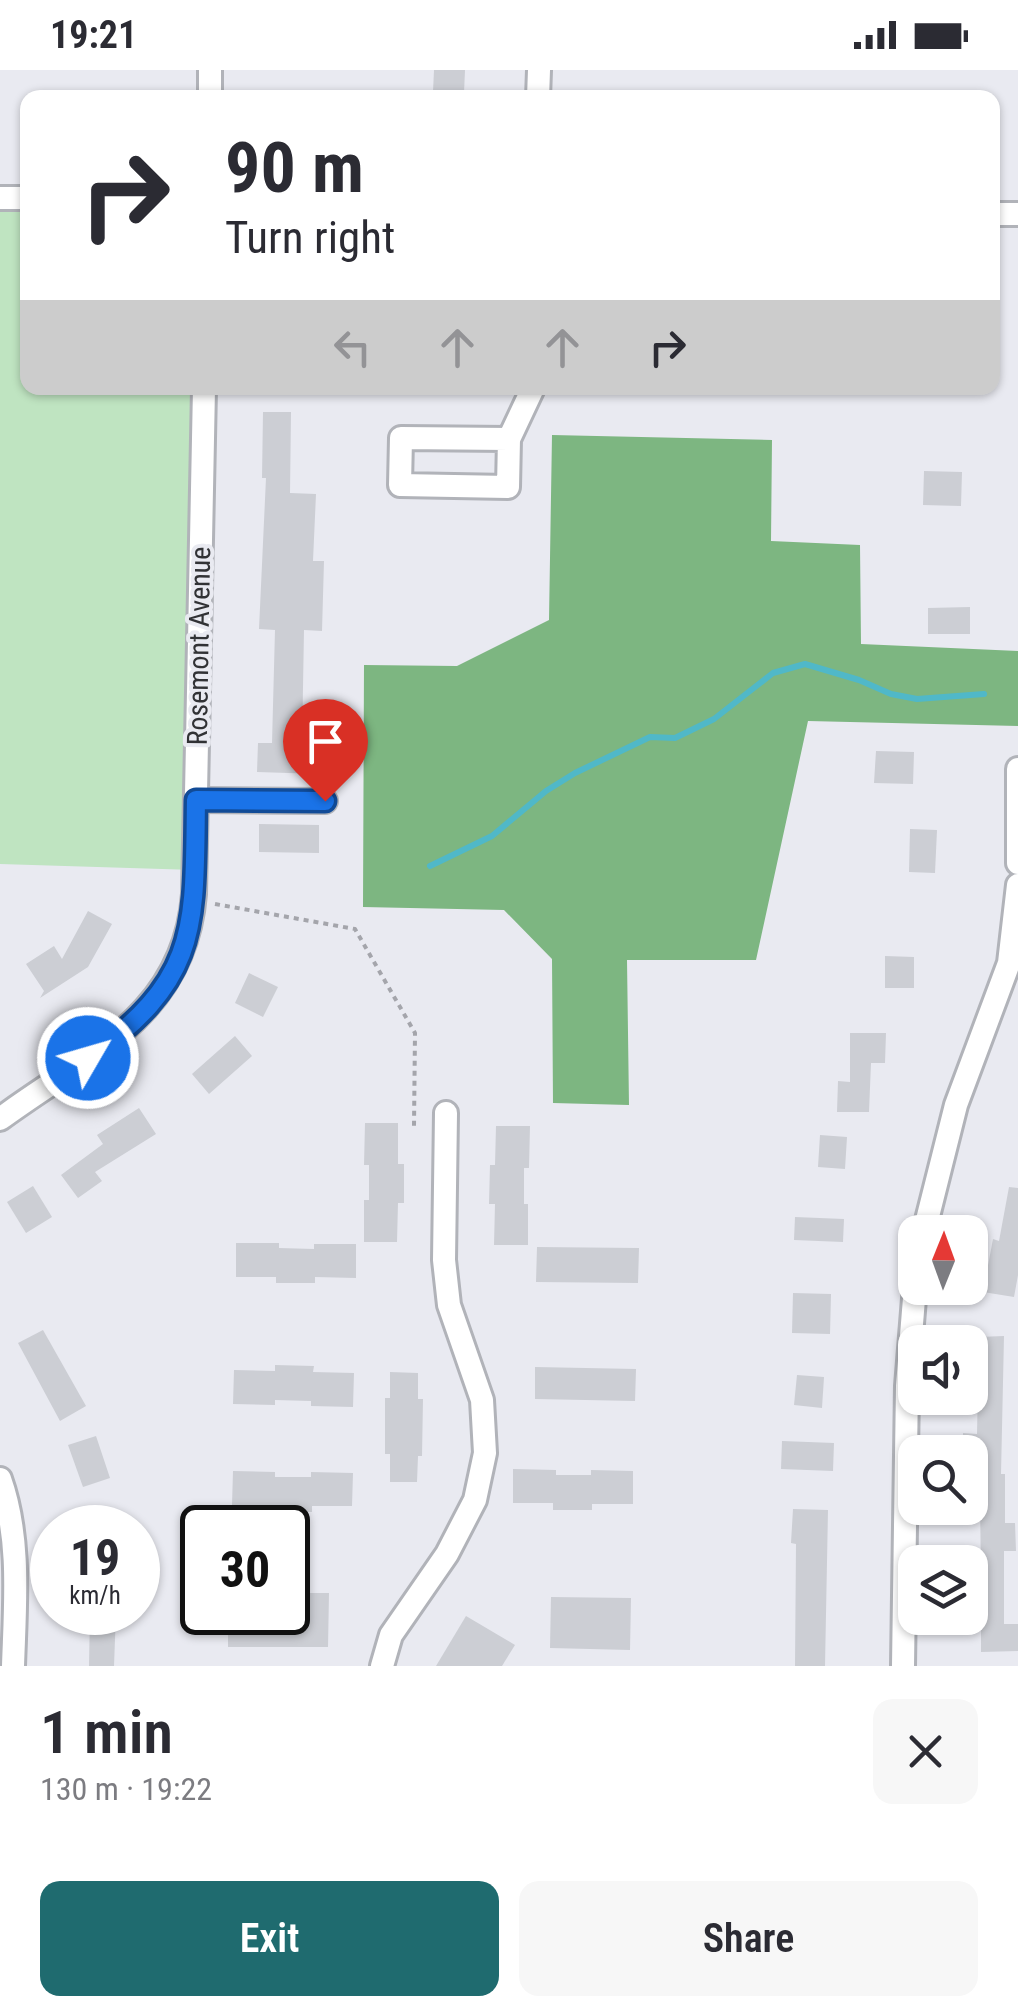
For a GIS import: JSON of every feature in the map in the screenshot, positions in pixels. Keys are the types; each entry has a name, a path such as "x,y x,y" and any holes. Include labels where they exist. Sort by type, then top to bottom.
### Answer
{"street":[{"name":"Rosemont Avenue","path":"0,1119 117,1037 136,1019 178,966 189,935 194,899 204,395"},
{"path":"508,440 401,438 400,486 508,487 508,440 530,395"},
{"path":"1018,769 1018,863"},
{"path":"196,800 325,801"},
{"path":"928,1215 956,1105 1009,962 1018,885"},
{"path":"382,1666 391,1635 447,1554 475,1500 485,1452 482,1400 449,1305 444,1260 446,1113"},
{"path":"903,1666 907,1386 913,1305"},
{"path":"0,1479 11,1515 14,1666"}],"path":[{"path":"194,899 356,930 415,1033 414,1126"}],"green space":[{"path":"0,198 20,198 20,395 204,395 195,870 0,864"},
{"path":"552,435 772,440 771,541 860,545 861,644 1018,651 1018,726 808,721 756,960 627,960 629,1105 553,1103 552,959 504,910 363,907 364,665 457,666 549,620"}],"building":[{"path":"434,70 465,70 464,90 433,90"},
{"path":"263,412 291,412 290,493 316,494 313,561 324,561 322,631 304,630 302,744 321,745 320,774 257,772 258,743 272,743 275,630 259,629 266,478 262,478"},
{"path":"924,471 962,472 961,506 923,505"},
{"path":"970,607 970,634 928,634 928,608"},
{"path":"876,751 914,752 913,784 874,783"},
{"path":"259,824 319,825 319,853 259,852"},
{"path":"910,829 937,830 935,873 909,872"},
{"path":"88,911 112,924 88,967 40,998 44,991 26,964 54,946 62,959"},
{"path":"885,956 914,957 914,988 885,988"},
{"path":"249,973 278,987 263,1017 235,1003"},
{"path":"850,1033 886,1033 885,1063 871,1063 869,1112 837,1112 838,1081 850,1082"},
{"path":"235,1036 252,1056 209,1094 192,1074"},
{"path":"139,1108 156,1134 95,1172 102,1181 78,1198 61,1175 103,1144 97,1135"},
{"path":"365,1123 398,1123 398,1164 404,1164 404,1203 398,1203 397,1242 364,1242 364,1200 369,1200 369,1165 364,1165"},
{"path":"496,1126 530,1126 529,1168 524,1168 528,1245 494,1245 495,1204 489,1204"},
{"path":"820,1135 847,1137 845,1169 818,1167"},
{"path":"33,1186 52,1217 26,1233 7,1202"},
{"path":"1009,1187 1018,1188 1018,1275 1014,1297 988,1293 993,1239 999,1241"},
{"path":"795,1217 844,1219 843,1242 794,1240"},
{"path":"236,1243 279,1243 279,1248 314,1249 314,1244 356,1244 356,1278 315,1277 315,1283 276,1283 276,1277 236,1277"},
{"path":"537,1247 639,1248 638,1283 536,1282"},
{"path":"793,1293 831,1294 830,1334 792,1333"},
{"path":"43,1330 86,1406 60,1421 18,1343"},
{"path":"1004,1336 1001,1474 1005,1474 1005,1523 1015,1523 1016,1551 1004,1551 1004,1624 1018,1624 1018,1651 981,1652 981,1635 988,1635 988,1545 981,1545 980,1525 988,1525 988,1435 963,1433 977,1434 977,1415 988,1415 988,1337"},
{"path":"275,1365 314,1366 313,1372 354,1373 353,1407 275,1400 275,1405 233,1404 234,1370 275,1371"},
{"path":"535,1367 636,1369 635,1401 535,1399"},
{"path":"390,1372 418,1373 418,1399 423,1399 422,1456 418,1456 417,1482 390,1482 390,1454 385,1454 385,1398 390,1398"},
{"path":"797,1375 824,1377 822,1408 794,1405"},
{"path":"96,1436 110,1478 83,1487 68,1445"},
{"path":"782,1441 834,1443 833,1471 781,1469"},
{"path":"513,1469 556,1470 556,1475 591,1475 591,1470 633,1471 633,1504 592,1504 592,1510 553,1510 553,1503 513,1503"},
{"path":"233,1471 275,1472 275,1477 311,1477 311,1472 353,1473 352,1506 312,1506 312,1512 310,1505 232,1505"},
{"path":"793,1509 828,1510 825,1666 795,1666"},
{"path":"310,1593 329,1593 328,1647 228,1647 228,1635 310,1635"},
{"path":"551,1597 631,1598 630,1650 550,1648"},
{"path":"466,1616 515,1645 502,1666 436,1666"},
{"path":"90,1635 115,1635 114,1666 89,1666"}],"waterway":[{"path":"430,866 492,836 546,791 575,773 650,737 675,738 714,719 773,673 805,664 917,699 984,694"}],"route":[{"path":"88,1058 136,1019 178,966 192,920 196,800 325,801"}]}
